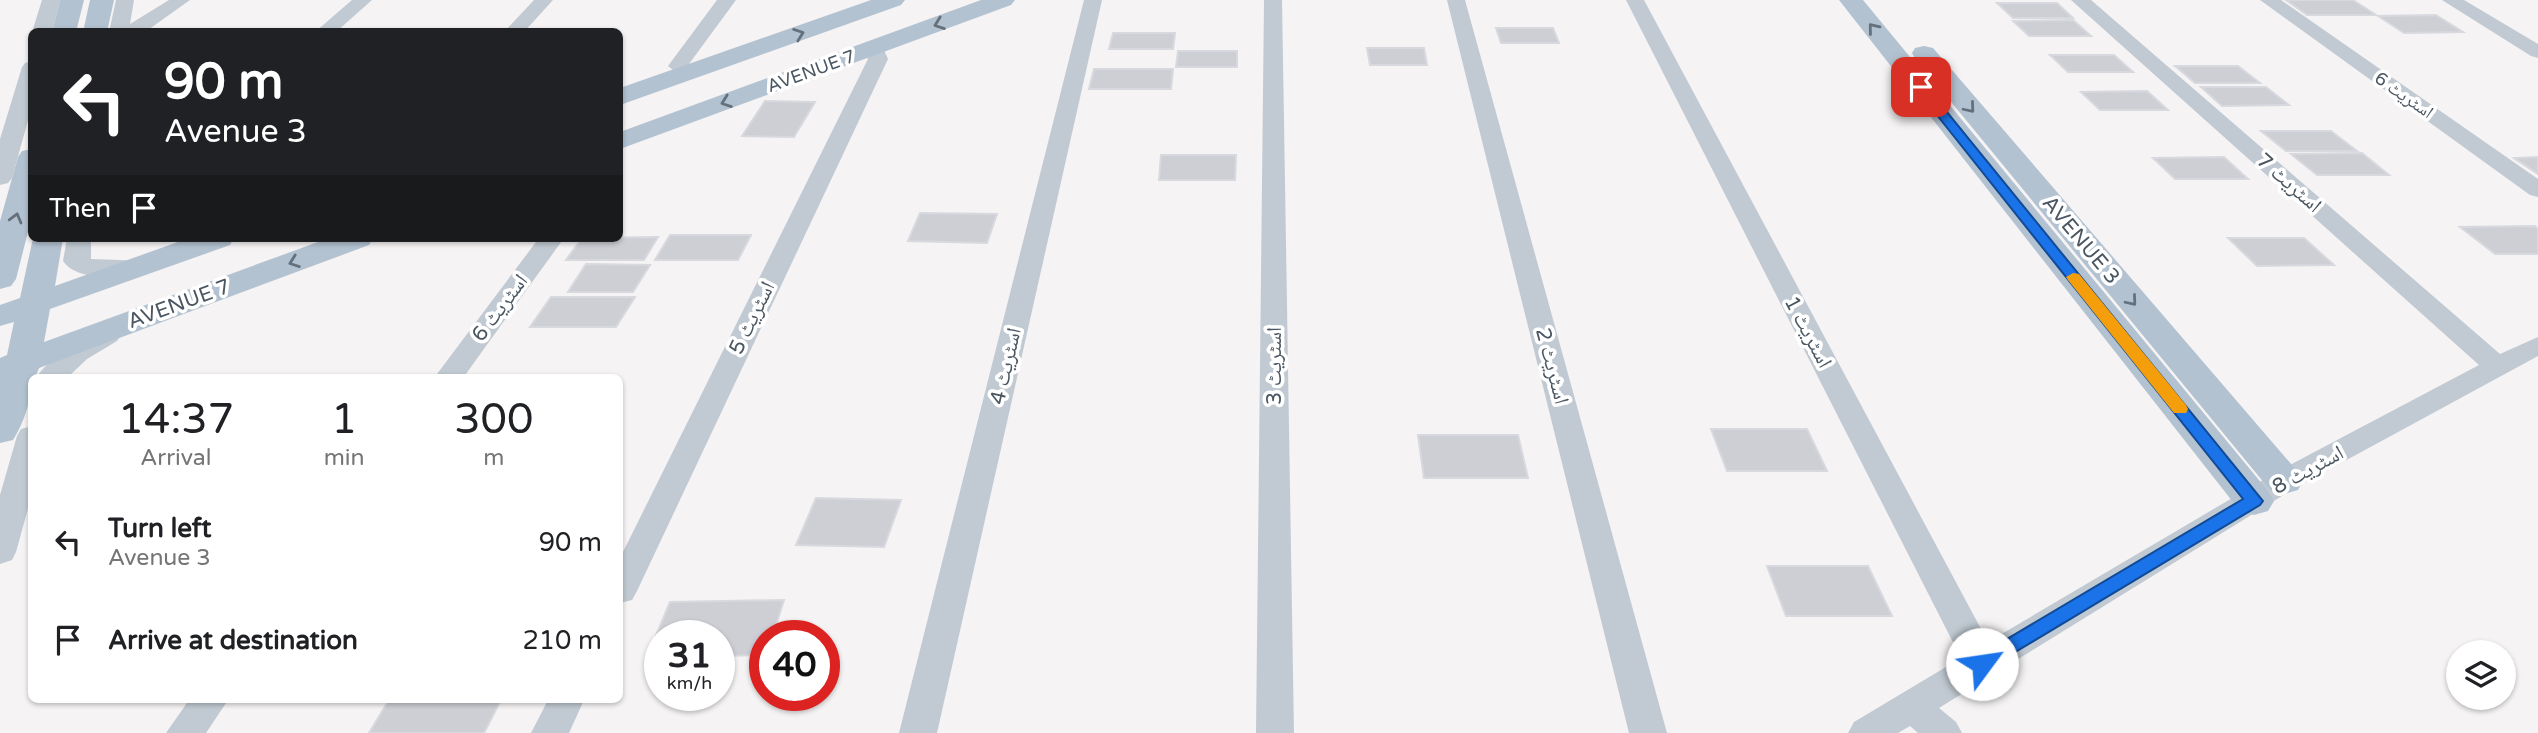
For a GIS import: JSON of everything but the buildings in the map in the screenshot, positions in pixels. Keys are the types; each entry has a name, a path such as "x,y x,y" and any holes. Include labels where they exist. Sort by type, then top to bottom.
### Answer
{"main road":[{"path":"65,28 72,0"},
{"path":"96,28 102,0"},
{"name":"AVENUE 7","path":"623,96 893,0"},
{"name":"AVENUE 7","path":"623,140 1003,0"},
{"name":"AVENUE 3","path":"1851,0 2254,501"},
{"name":"AVENUE 3","path":"1878,0 2284,481"},
{"path":"1,272 28,172"},
{"path":"16,427 34,316 63,242"},
{"path":"34,316 138,266 207,242"},
{"name":"AVENUE 7","path":"24,370 114,328 347,242"},
{"path":"0,316 34,316 74,333 114,328"}],"street":[{"path":"43,28 51,0"},
{"path":"120,28 125,0"},
{"path":"137,28 181,0"},
{"path":"329,28 363,0"},
{"path":"517,28 544,0"},
{"path":"689,73 678,66 727,0"},
{"name":"اسٹریٹ 4","path":"918,733 1093,0"},
{"name":"اسٹریٹ 3","path":"1273,0 1275,733"},
{"name":"اسٹریٹ 2","path":"1456,0 1648,733"},
{"name":"اسٹریٹ 1","path":"1634,0 1982,664"},
{"name":"اسٹریٹ 7","path":"2080,0 2498,367"},
{"name":"اسٹریٹ 6","path":"2269,0 2538,190"},
{"path":"2451,0 2538,52"},
{"name":"اسٹریٹ 5","path":"623,585 878,60 877,54 869,50"},
{"path":"0,178 28,81"},
{"path":"63,242 76,261 84,267 138,266"},
{"name":"اسٹریٹ 6","path":"451,374 549,242"},
{"name":"اسٹریٹ 8","path":"1867,733 2284,481 2538,345"},
{"path":"0,552 16,427"},
{"path":"185,733 208,703"},
{"path":"550,733 565,703"},
{"path":"1912,706 1943,733"}],"slow traffic":[{"path":"2073,277 2180,409"}],"route":[{"path":"1921,87 2254,501 1982,664"}]}
